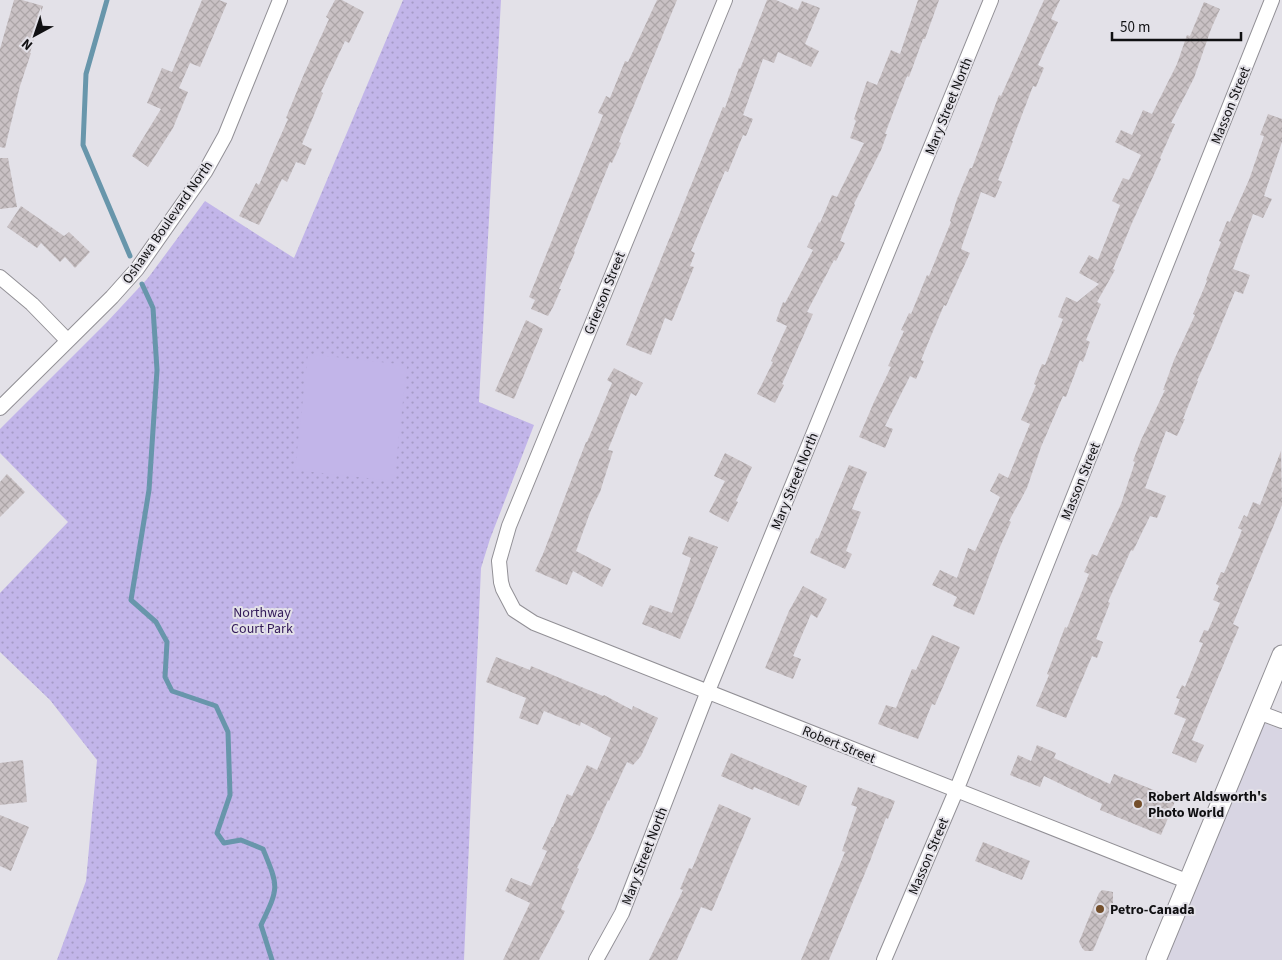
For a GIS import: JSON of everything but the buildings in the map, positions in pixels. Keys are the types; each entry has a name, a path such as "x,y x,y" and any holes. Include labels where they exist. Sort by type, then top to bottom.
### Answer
{"main road":[{"path":"1156,960 1282,655"}],"street":[{"name":"Oshawa Boulevard North","path":"0,408 112,297 137,269 205,172 225,136 280,0"},
{"name":"Grierson Street","path":"503,589 500,561 509,526 725,0"},
{"name":"Mary Street North","path":"596,960 622,913 708,691 991,0"},
{"name":"Masson Street","path":"884,960 956,790 1272,0"},
{"path":"0,277 32,304 67,340"},
{"name":"Robert Street","path":"503,589 514,610 534,623 1189,882"},
{"path":"1258,712 1282,721"}],"shaded area":[{"path":"1254,719 1282,730 1282,960 1158,960"}],"green space":[{"name":"Northway Court Park","path":"403,0 501,0 479,402 534,425 490,539 481,568 464,960 57,960 86,881 97,760 50,700 0,652 0,593 68,522 0,453 0,429 107,322 148,278 205,201 294,258"},
{"path":"308,354 407,365 394,481 295,470"}],"waterway":[{"path":"107,0 86,74 83,145 130,256"},
{"path":"142,284 153,308 157,370 149,490 131,600 156,622 167,642 165,677 172,691 216,706 228,732 230,795 217,833 224,843 241,840 263,849 272,872 275,887 274,895 261,925 272,960"}],"place":[{"name":"Robert Aldsworth's Photo World","path":"1138,804"},
{"name":"Petro-Canada","path":"1100,909"}]}
